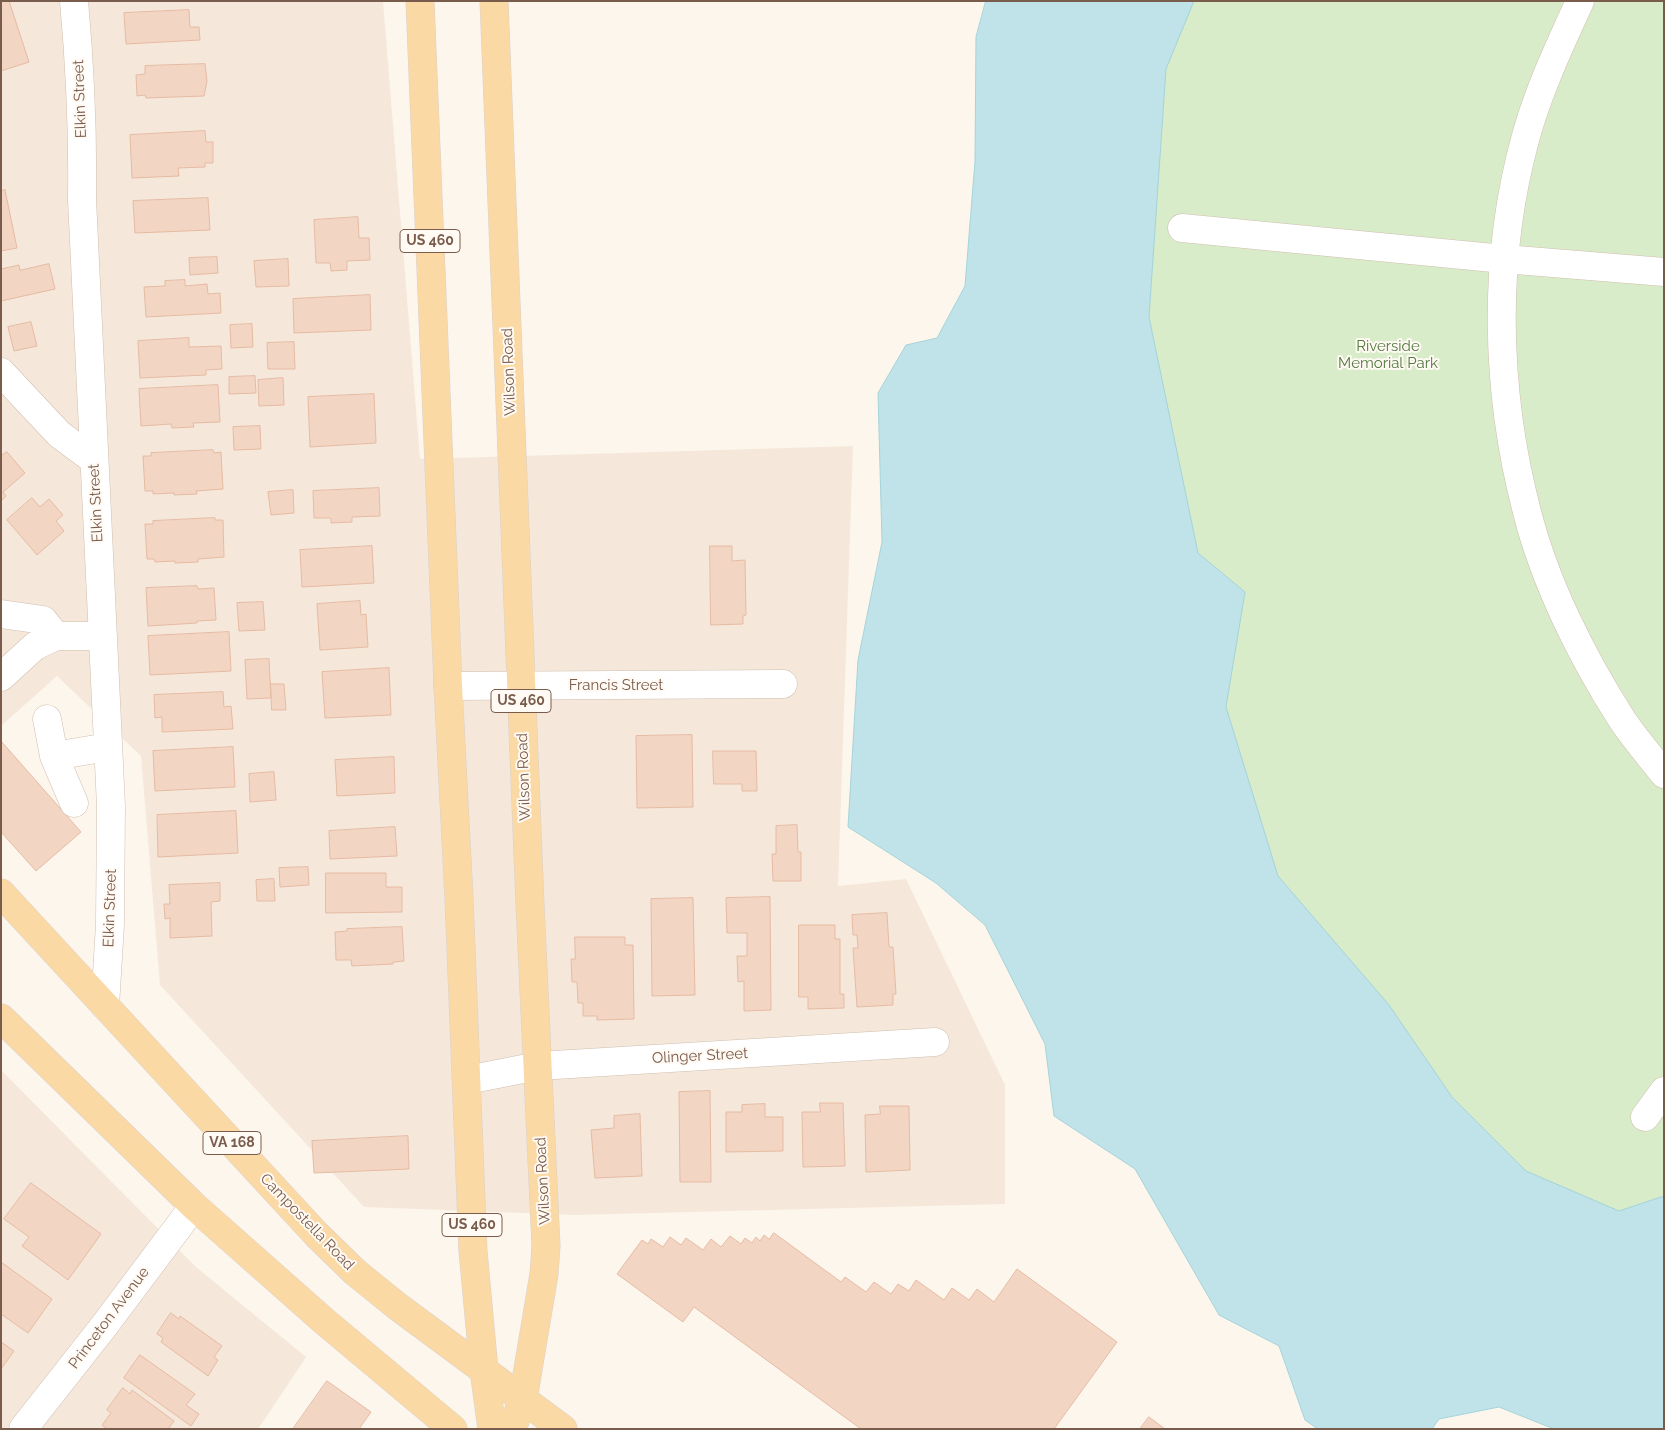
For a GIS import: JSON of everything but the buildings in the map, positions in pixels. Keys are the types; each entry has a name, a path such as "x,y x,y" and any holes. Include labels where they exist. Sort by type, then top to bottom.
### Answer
{"main road":[{"name":"US 460","path":"420,1 473,1251 484,1370 492,1429"},
{"name":"Wilson Road","path":"494,1 521,685 546,1246 544,1274 523,1398 512,1429"},
{"name":"Campostella Road","path":"1,893 317,1235 355,1272 397,1306 563,1429"},
{"path":"1,1018 194,1206 324,1322 454,1429"}],"street":[{"name":"Elkin Street","path":"74,1 78,42 82,210 111,806 110,924 105,1006"},
{"path":"1580,1 1549,70 1526,136 1511,205 1502,290 1503,365 1511,440 1527,513 1550,581 1580,647 1622,719 1664,774"},
{"path":"1182,228 1504,259 1664,272"},
{"path":"1,372 59,434 94,460"},
{"path":"1,614 43,620 56,636"},
{"path":"1,677 36,646 56,636 103,636"},
{"name":"Francis Street","path":"448,686 783,684"},
{"path":"47,719 54,756 74,803"},
{"path":"54,756 108,747"},
{"name":"Olinger Street","path":"467,1080 538,1066 935,1042"},
{"path":"1645,1117 1664,1091"},
{"name":"Princeton Avenue","path":"23,1429 104,1326 194,1206"}],"shaded area":[{"path":"1,1 383,1 420,459 853,446 838,886 906,879 1005,1085 1005,1204 575,1215 364,1207 160,985 141,756 57,676 1,726"},
{"path":"1,1070 196,1267 306,1357 258,1429 1,1429"}],"green space":[{"name":"Riverside Memorial Park","path":"1162,1 1664,1 1664,1286 1547,1248 1302,963 1136,581"}],"water":[{"path":"986,1 1194,1 1166,69 1149,317 1198,553 1245,592 1226,707 1278,876 1389,1005 1452,1097 1526,1171 1619,1211 1664,1196 1664,1429 1554,1429 1499,1407 1439,1419 1432,1429 1318,1429 1305,1420 1279,1346 1219,1315 1135,1169 1054,1116 1045,1044 985,925 936,883 848,827 858,660 882,542 878,393 906,345 937,338 965,286 975,161 976,37"}]}
